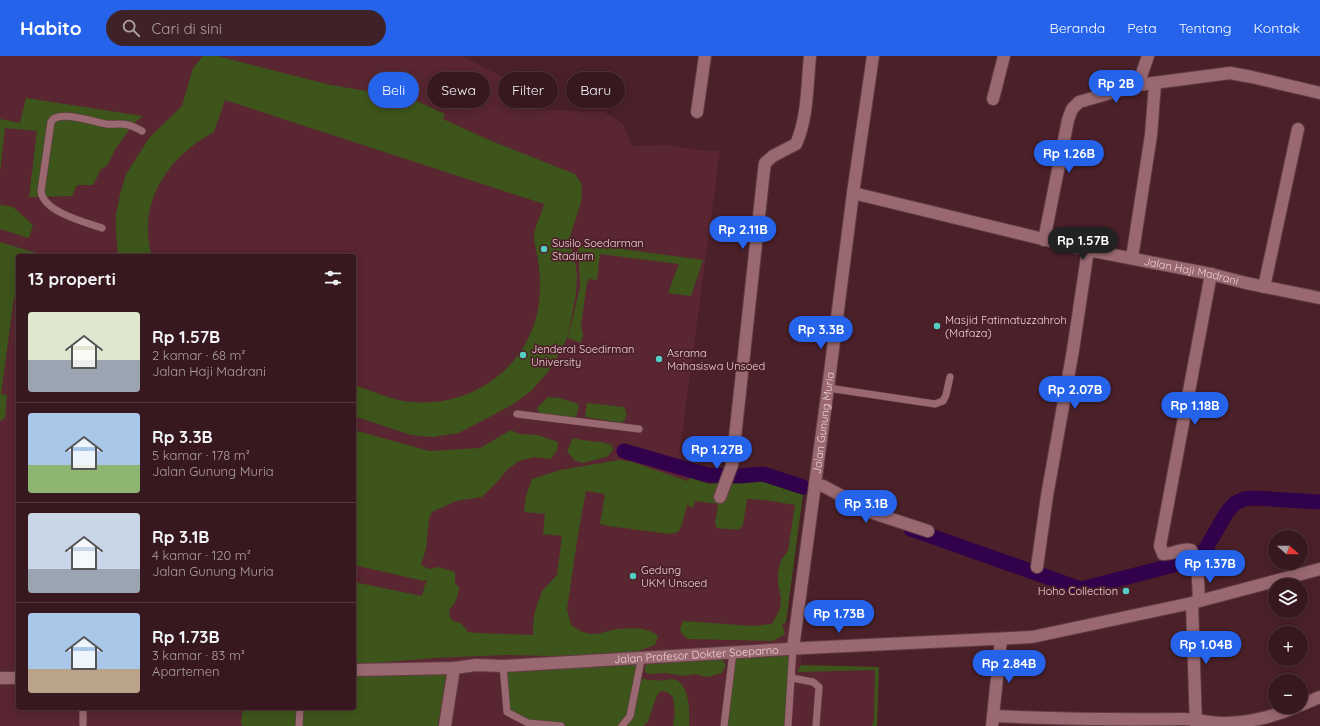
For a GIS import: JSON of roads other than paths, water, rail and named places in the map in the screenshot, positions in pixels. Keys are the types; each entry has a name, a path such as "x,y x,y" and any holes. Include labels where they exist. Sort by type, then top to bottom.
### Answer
{"street":[{"path":"697,112 705,56"},
{"path":"720,497 732,465 765,163 773,156 796,144 801,133 810,56"},
{"name":"Jalan Gunung Muria","path":"794,648 853,193 873,56"},
{"path":"993,99 1004,56"},
{"path":"1138,85 1148,56"},
{"path":"1044,240 1068,120 1072,109 1079,102 1138,85 1155,84 1230,73 1320,93"},
{"path":"1132,258 1151,135 1155,84"},
{"path":"1264,287 1298,129"},
{"name":"Jalan Haji Madrani","path":"853,193 1088,250 1211,274 1264,287 1320,298"},
{"path":"1037,567 1047,496 1073,350 1088,250"},
{"path":"1196,722 1196,569 1194,555 1191,550 1186,548 1168,554 1163,554 1160,546 1211,274"},
{"path":"815,485 823,486 848,498 866,511 928,531"},
{"name":"Jalan Profesor Dokter Soeparno","path":"356,670 454,668 476,665 503,666 794,648 1001,639 1032,636 1196,602 1320,569"},
{"path":"1001,639 993,721 1085,719 1227,723 1256,720 1278,714"},
{"path":"445,726 454,668"},
{"path":"0,678 16,678"},
{"path":"1308,702 1320,697"}],"lane":[{"path":"102,228 59,211 45,202 41,195 52,118 56,116 71,116 107,124 128,125 142,131"},
{"path":"828,388 935,404 942,401 946,395 950,378"},
{"path":"517,414 639,429"},
{"path":"788,726 794,648"},
{"path":"724,726 733,652"},
{"path":"622,726 630,716 640,666 640,658"},
{"path":"503,666 507,712 528,723 561,726"},
{"path":"792,678 817,683 819,687 816,726"},
{"path":"83,710 83,724"},
{"path":"299,726 300,710"}],"waterway":[{"path":"624,451 707,475 739,476 763,474 803,487"},
{"path":"911,529 1081,589 1182,563 1196,557 1205,550 1227,512 1235,503 1244,499 1254,498 1320,502"}],"place":[{"name":"Susilo Soedarman Stadium","path":"544,249"},
{"name":"Masjid Fatimatuzzahroh (Mafaza)","path":"937,326"},
{"name":"Jenderal Soedirman University","path":"523,355"},
{"name":"Asrama Mahasiswa Unsoed","path":"659,359"},
{"name":"Gedung UKM Unsoed","path":"633,576"},
{"name":"Hoho Collection","path":"1126,591"}]}
